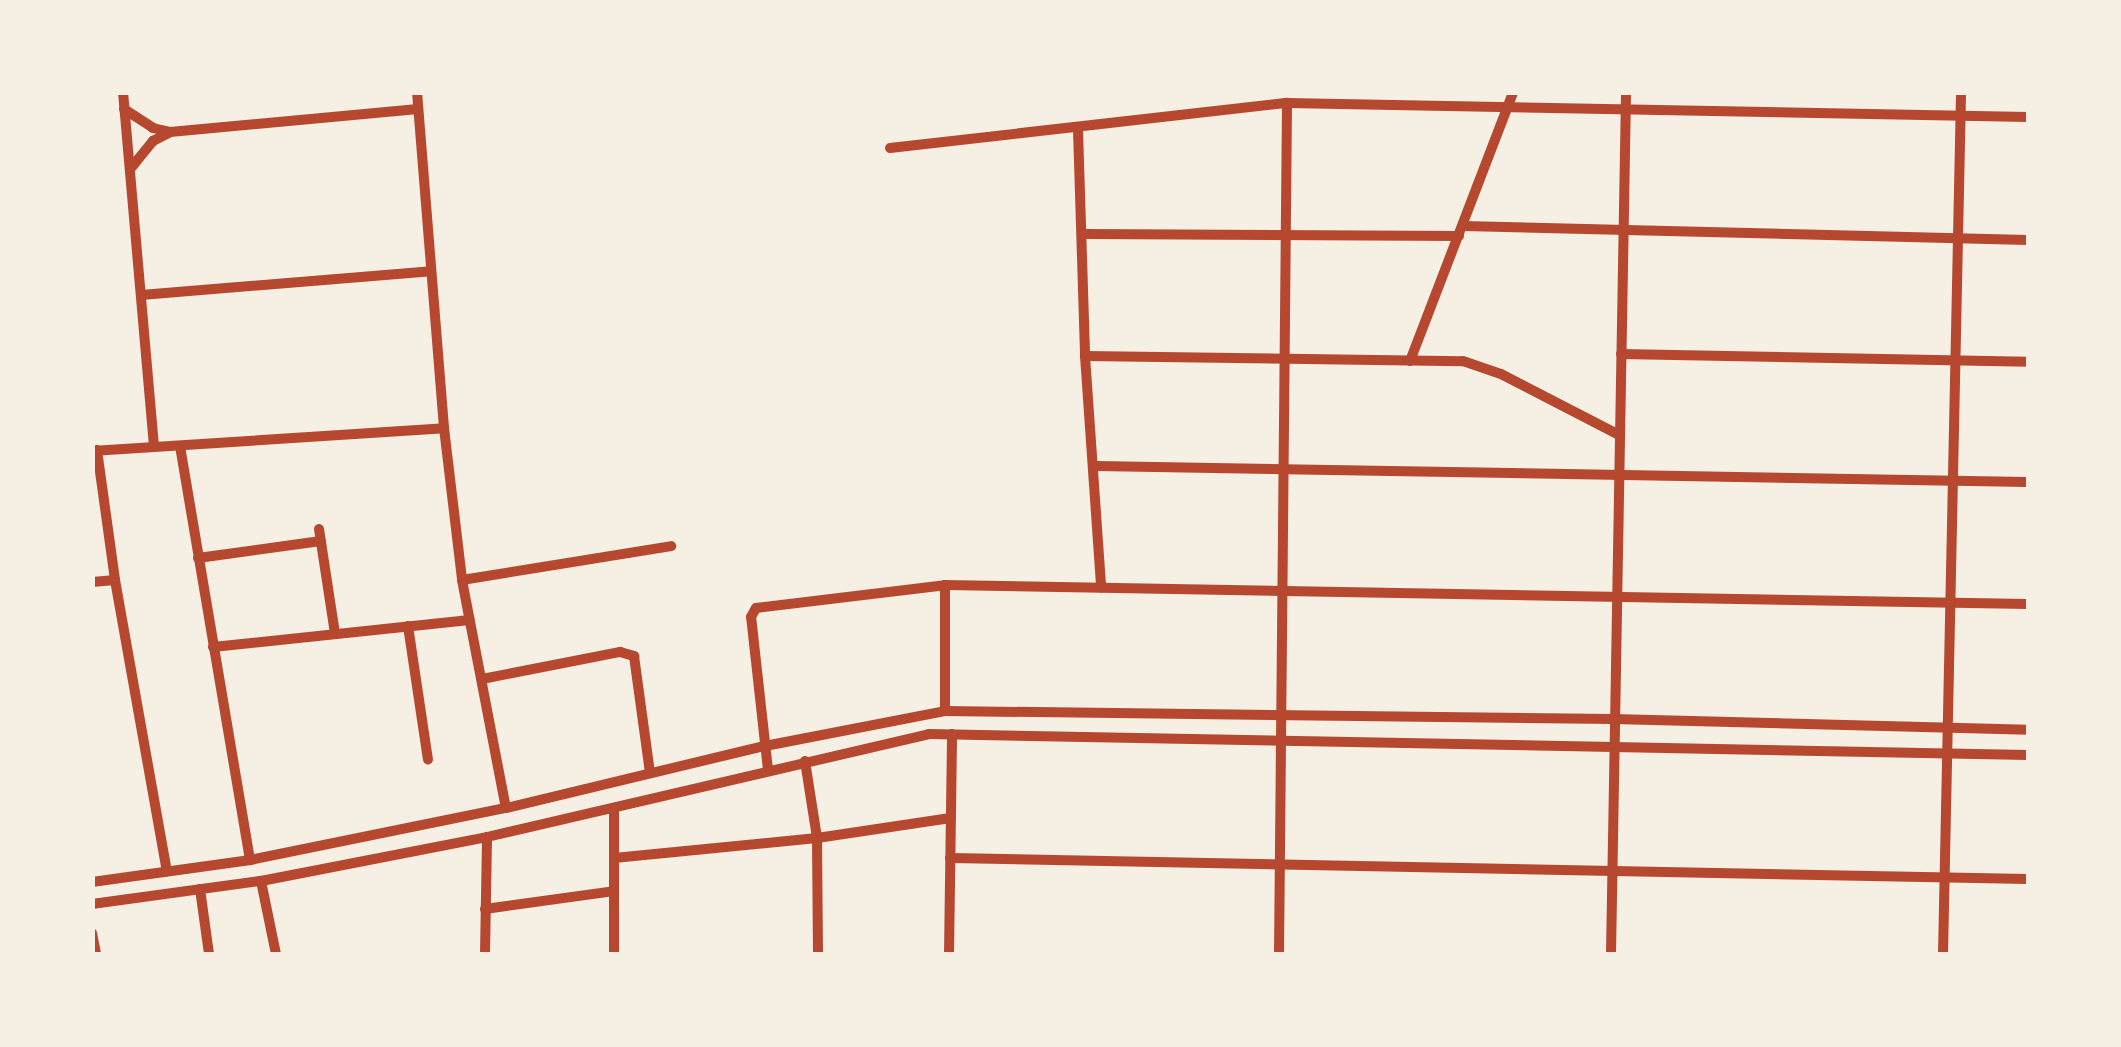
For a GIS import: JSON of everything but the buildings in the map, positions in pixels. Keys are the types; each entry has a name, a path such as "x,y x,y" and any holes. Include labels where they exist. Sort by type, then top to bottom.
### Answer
{"street":[{"path":"123,92 154,447"},
{"path":"417,92 444,428 462,580 506,808"},
{"path":"1410,361 1513,92"},
{"path":"1611,954 1626,92"},
{"path":"1944,954 1961,92"},
{"path":"1279,954 1287,104"},
{"path":"890,148 1287,104 2028,117"},
{"path":"124,109 137,120 170,132 418,109"},
{"path":"1078,130 1085,356 1096,466 1101,588"},
{"path":"130,170 140,154 170,132"},
{"path":"1084,234 1461,231 2028,240"},
{"path":"141,296 431,271"},
{"path":"1621,354 2028,362"},
{"path":"1085,356 1463,361 1488,368 1619,435"},
{"path":"167,871 114,580 95,451 444,428"},
{"path":"180,446 250,860"},
{"path":"1096,466 2028,482"},
{"path":"198,558 320,536 335,634"},
{"path":"462,580 671,546"},
{"path":"92,582 114,580"},
{"path":"945,585 945,711"},
{"path":"768,770 751,617 756,608 945,585 2028,604"},
{"path":"213,647 470,620"},
{"path":"408,626 428,760"},
{"path":"482,678 620,652 634,656 650,773"},
{"path":"92,882 250,860 506,808 765,746 945,711 1614,718 2028,730"},
{"path":"949,954 952,734"},
{"path":"92,904 261,881 487,837 892,740 952,734 2028,755"},
{"path":"805,762 817,838 818,954"},
{"path":"614,808 614,954"},
{"path":"614,858 817,838 951,818"},
{"path":"485,954 487,837"},
{"path":"950,858 2028,879"},
{"path":"147,875 149,897"},
{"path":"261,881 276,954"},
{"path":"200,890 209,954"},
{"path":"486,909 614,891"},
{"path":"92,932 96,954"}]}
